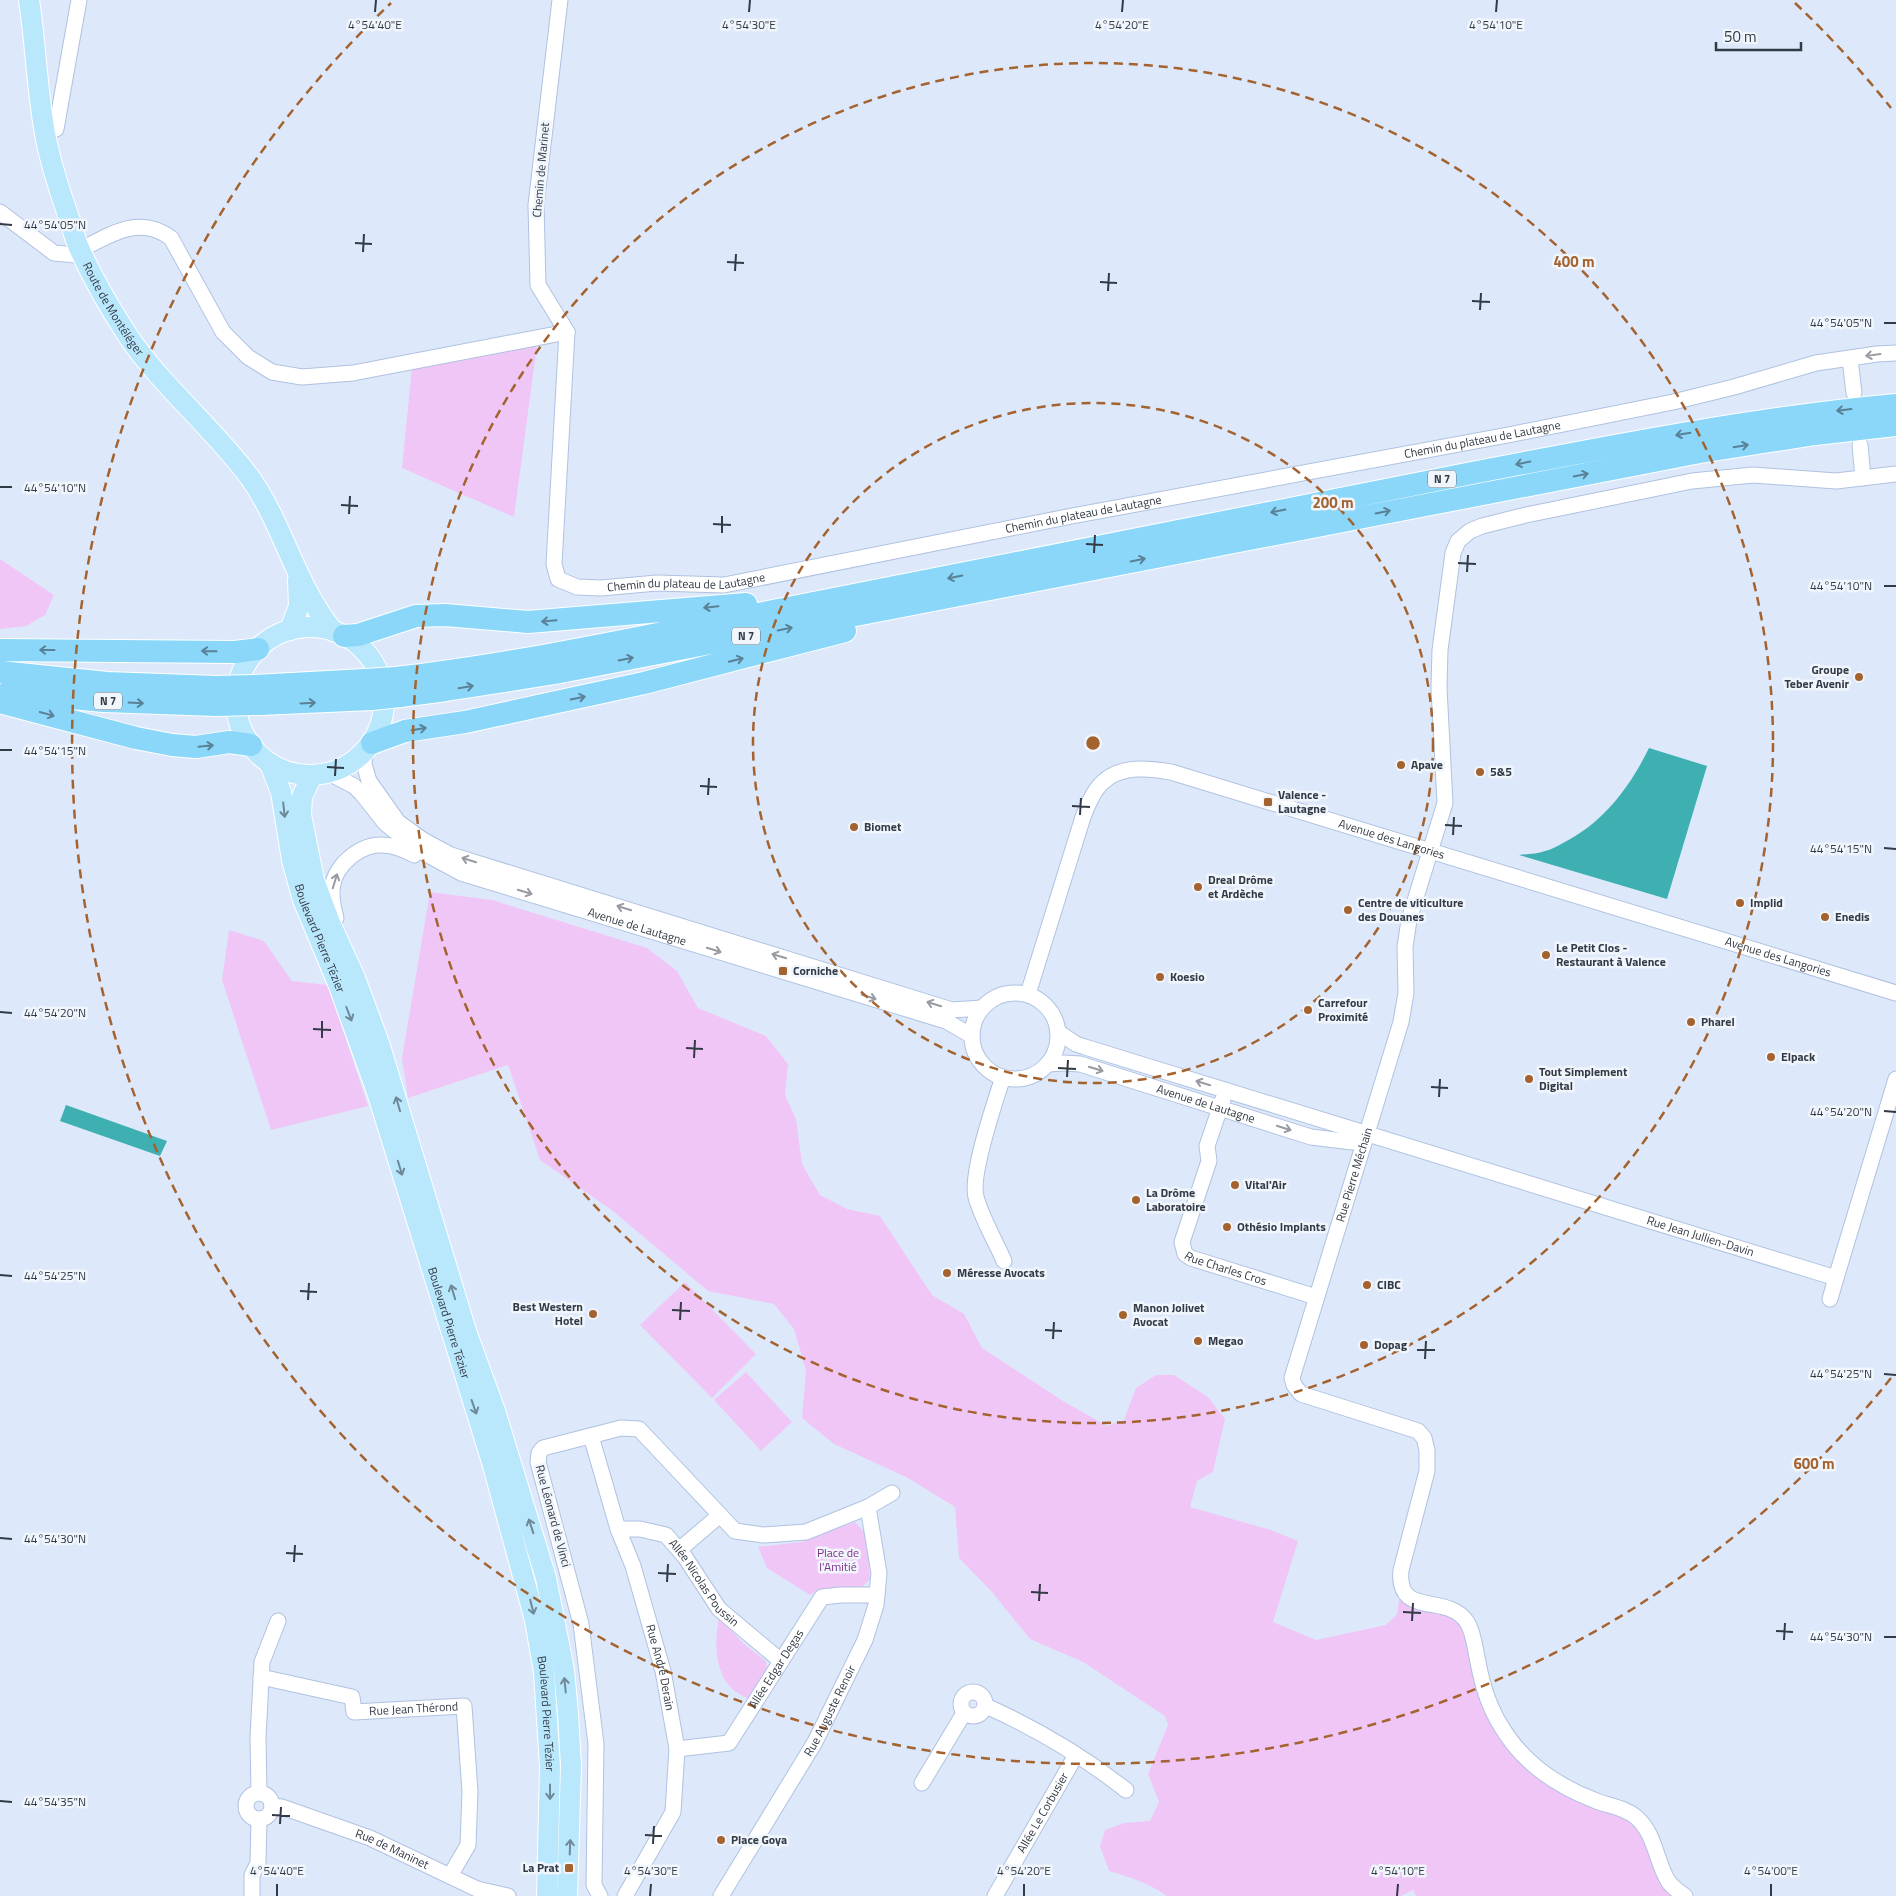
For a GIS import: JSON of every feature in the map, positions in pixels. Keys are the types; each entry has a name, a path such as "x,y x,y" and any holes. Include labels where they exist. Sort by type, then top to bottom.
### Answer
{"highway":[{"name":"N 7","path":"398,687 443,672 549,655 916,585 1248,517 1656,438 1814,414 1896,405"},
{"name":"N 7","path":"0,691 104,701 369,690 398,687 446,690 555,673 1700,452 1815,434 1896,426"},
{"path":"369,747 405,731 465,722 644,683 1090,570"},
{"path":"343,636 378,635 432,615 528,622 690,610 916,585"},
{"path":"0,650 235,652 258,649"},
{"name":"N 7","path":"0,672 216,696"},
{"path":"0,702 172,746 196,747 229,742 251,745"}],"main road":[{"name":"Route de Montéléger","path":"29,0 45,133 62,199 80,250 129,336 157,374 221,440 251,479 282,533 297,573 321,616 343,636"},
{"name":"Route de Montéléger","path":"290,630 299,606 297,573"},
{"path":"312,628 343,636 367,655 374,665 383,688 383,716 369,747 348,765 321,774 286,771 270,764 251,745 240,725 237,714 237,696 244,668 258,649 268,641 290,630 312,628"},
{"name":"Boulevard Pierre Tézier","path":"270,764 281,792 292,860 303,900 339,986 377,1092 492,1462 535,1620 544,1672 550,1767 547,1896"},
{"name":"Boulevard Pierre Tézier","path":"321,774 304,790 301,804 308,856 326,914 355,978 379,1043 463,1323 492,1404 546,1578 564,1670 568,1714 571,1765 567,1896"}],"street":[{"path":"45,133 56,128 79,0"},
{"name":"Chemin de Marinet","path":"560,0 536,205 538,285 567,332"},
{"path":"0,212 54,253 76,254 80,250 119,231 136,227 149,227 160,230 170,238 179,252 223,332 248,357 272,372 302,377 353,374 567,332"},
{"name":"Chemin du plateau de Lautagne","path":"567,332 554,564 558,579 577,587 601,588 657,583 724,585 1072,516 1508,435 1663,404 1734,387 1816,363 1850,359"},
{"path":"1854,393 1850,359 1896,353"},
{"path":"1860,445 1863,478"},
{"path":"1430,851 1445,803 1439,688 1440,650 1446,602 1453,553 1458,541 1470,531 1526,515 1692,481 1752,475 1836,482 1896,474"},
{"name":"Avenue de Lautagne","path":"369,747 364,764 369,781 398,822 423,840 451,854 952,1010 982,1008"},
{"name":"Avenue des Langories","path":"1028,994 1091,798 1103,782 1123,771 1146,768 1171,772 1896,993"},
{"name":"Avenue de Lautagne","path":"321,774 354,786 385,823 415,848 461,873 946,1021 972,1036"},
{"path":"355,978 331,897 333,883 338,870 350,858 363,848 378,844 394,845 435,867 450,873 461,873"},
{"name":"Rue Pierre Méchain","path":"1430,851 1409,920 1405,947 1406,993 1400,1022 1292,1378 1297,1390 1302,1394 1418,1431 1424,1438 1427,1450 1427,1471 1401,1570 1400,1584 1405,1595 1418,1602 1450,1608 1466,1621 1472,1632 1480,1671 1491,1706 1513,1744 1528,1761 1562,1785 1595,1800 1620,1808 1636,1817 1646,1828 1669,1882 1685,1896"},
{"path":"1015,992 1028,994 1045,1005 1056,1022 1058,1043 1048,1064 1032,1075 1023,1078 1003,1077 995,1074 981,1062 973,1045 972,1036 976,1016 991,999 1015,992"},
{"name":"Avenue de Lautagne","path":"1058,1032 1076,1044 1366,1136"},
{"name":"Avenue de Lautagne","path":"1048,1064 1080,1064 1311,1136 1352,1142 1366,1136"},
{"path":"1003,1077 978,1163 975,1186 981,1210 1004,1261"},
{"path":"1830,1299 1896,1080"},
{"name":"Rue Charles Cros","path":"1225,1090 1207,1146 1210,1160 1182,1242 1185,1254 1191,1258 1316,1297"},
{"name":"Rue Jean Jullien-Davin","path":"1366,1136 1836,1278"},
{"name":"Rue Léonard de Vinci","path":"600,1896 594,1885 596,1744 582,1624 538,1462 539,1453 543,1448 621,1428 639,1429 735,1531 764,1536 806,1532 868,1507 892,1493"},
{"name":"Rue André Derain","path":"591,1436 618,1529 633,1566 664,1671 677,1750 673,1812 625,1896"},
{"name":"Rue Auguste Renoir","path":"721,1896 814,1742 865,1640 876,1605 879,1573 868,1507"},
{"path":"679,1550 720,1515"},
{"name":"Allée Nicolas Poussin","path":"618,1529 640,1529 666,1534 719,1609 781,1661"},
{"name":"Allée Edgar Degas","path":"677,1750 729,1742 822,1597 877,1595"},
{"path":"259,1792 258,1737 262,1662 278,1621"},
{"name":"Rue Jean Thérond","path":"261,1677 352,1698 354,1712 464,1706 470,1792 468,1845 450,1876"},
{"path":"922,1783 964,1713 971,1716 980,1714 986,1706 1007,1715 1096,1766 1126,1790"},
{"name":"Allée Le Corbusier","path":"995,1896 1076,1755"},
{"path":"259,1792 269,1797 272,1806 268,1816 259,1819 249,1815 246,1806 250,1796 259,1792"},
{"name":"Rue de Maninet","path":"272,1806 370,1838 450,1876 470,1892 508,1896"},
{"path":"252,1896 252,1875 258,1863 259,1819"}],"green space":[{"path":"537,345 514,517 402,468 412,367"},
{"path":"0,559 54,595 45,615 26,626 0,629"},
{"path":"430,892 492,900 647,948 677,971 698,1008 766,1036 788,1064 785,1095 796,1119 802,1164 820,1195 847,1209 880,1216 932,1295 964,1314 982,1348 1063,1401 1107,1426 1124,1420 1136,1388 1156,1375 1174,1375 1208,1397 1225,1419 1213,1472 1197,1481 1190,1507 1271,1530 1298,1541 1273,1622 1316,1640 1386,1625 1397,1614 1399,1600 1453,1615 1459,1622 1515,1754 1626,1815 1642,1838 1659,1873 1677,1896 1416,1896 1413,1890 1401,1896 1167,1896 1146,1884 1109,1871 1100,1846 1105,1830 1124,1823 1150,1821 1159,1802 1148,1774 1168,1725 1165,1716 1083,1662 1030,1639 992,1592 959,1558 955,1507 908,1478 834,1444 802,1418 806,1371 794,1329 774,1304 708,1291 613,1211 540,1160 508,1065 408,1098 402,1058"},
{"path":"229,930 264,941 292,981 328,985 368,1106 271,1130 222,980"},
{"path":"685,1282 756,1354 712,1398 640,1325"},
{"path":"746,1372 792,1422 761,1451 714,1400"},
{"name":"Place de l'Amitié","path":"855,1522 866,1534 870,1579 861,1588 819,1589 810,1595 767,1568 758,1547 801,1542"},
{"path":"719,1618 745,1645 766,1661 767,1670 749,1699 729,1686 720,1668 716,1643"}],"shaded area":[{"path":"1649,748 1707,766 1667,899 1519,855 1539,853 1552,849 1591,825 1614,803 1624,790"},
{"path":"66,1105 167,1141 160,1156 60,1121"}],"place":[{"name":"Groupe Teber Avenir","path":"1859,677"},
{"name":"Apave","path":"1401,765"},
{"name":"5&5","path":"1480,772"},
{"name":"Valence - Lautagne","path":"1268,802"},
{"name":"Biomet","path":"854,827"},
{"name":"Dreal Drôme et Ardèche","path":"1198,887"},
{"name":"Implid","path":"1740,903"},
{"name":"Centre de viticulture des Douanes","path":"1348,910"},
{"name":"Enedis","path":"1825,917"},
{"name":"Le Petit Clos - Restaurant à Valence","path":"1546,955"},
{"name":"Corniche","path":"783,971"},
{"name":"Koesio","path":"1160,977"},
{"name":"Carrefour Proximité","path":"1308,1010"},
{"name":"Pharel","path":"1691,1022"},
{"name":"Elpack","path":"1771,1057"},
{"name":"Tout Simplement Digital","path":"1529,1079"},
{"name":"Vital'Air","path":"1235,1185"},
{"name":"La Drôme Laboratoire","path":"1136,1200"},
{"name":"Othésio Implants","path":"1227,1227"},
{"name":"Méresse Avocats","path":"947,1273"},
{"name":"CIBC","path":"1367,1285"},
{"name":"Best Western Hotel","path":"593,1314"},
{"name":"Manon Jolivet Avocat","path":"1123,1315"},
{"name":"Megao","path":"1198,1341"},
{"name":"Dopag","path":"1364,1345"},
{"name":"Place Goya","path":"721,1840"},
{"name":"La Prat","path":"569,1868"}]}
